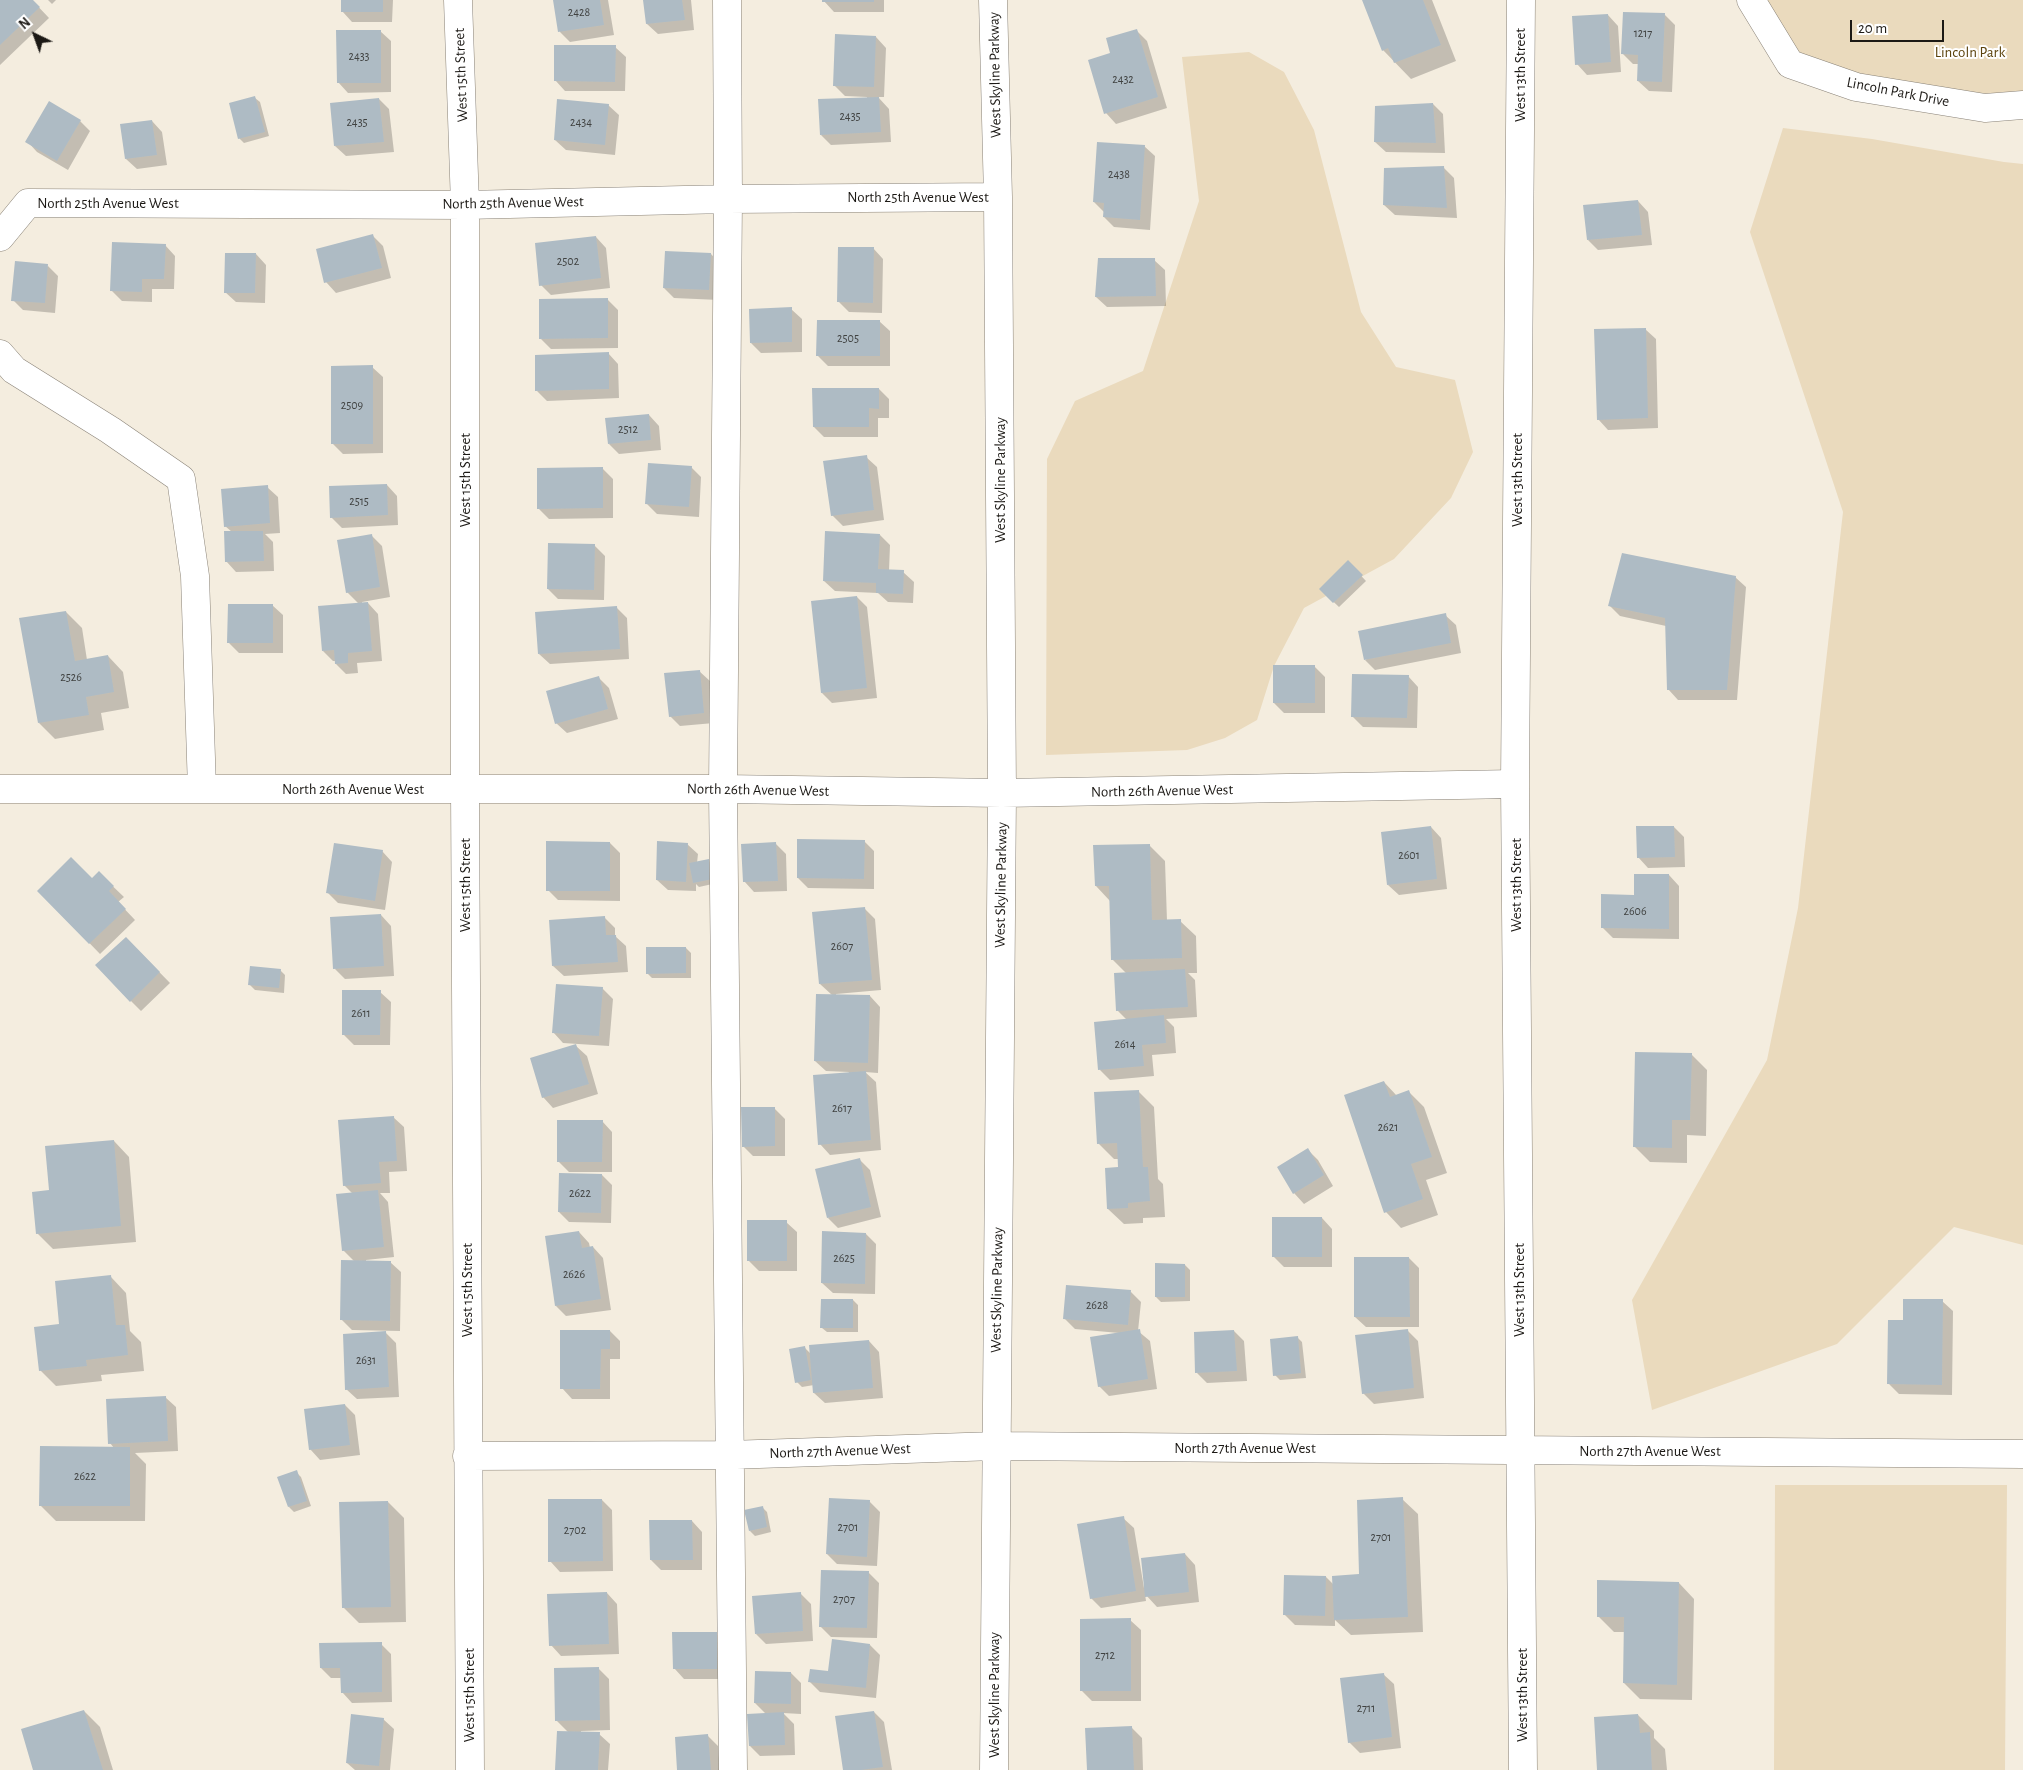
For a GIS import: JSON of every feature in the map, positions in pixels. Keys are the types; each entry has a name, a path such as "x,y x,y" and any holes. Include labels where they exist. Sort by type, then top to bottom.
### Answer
{"street":[{"name":"West 15th Street","path":"458,0 465,205 464,788 470,1770"},
{"path":"727,0 728,198 724,789 732,1770"},
{"name":"West Skyline Parkway","path":"993,0 998,196 1002,793 994,1770"},
{"name":"West 13th Street","path":"1521,0 1515,784 1523,1770"},
{"name":"Lincoln Park Drive","path":"1751,0 1790,64 1856,87 1986,108 2023,105"},
{"name":"North 25th Avenue West","path":"0,237 28,203 465,205 728,198 998,196"},
{"path":"0,354 14,370 110,430 181,479 195,576 202,789"},
{"name":"North 26th Avenue West","path":"0,790 464,788 1002,793 1515,784"},
{"name":"North 27th Avenue West","path":"468,1456 729,1455 996,1446 2023,1454"}],"green space":[{"name":"Lincoln Park","path":"1751,0 2023,0 2023,105 1790,64"},
{"path":"1249,52 1284,72 1314,130 1361,312 1396,367 1455,380 1473,452 1451,498 1394,559 1304,608 1274,666 1257,720 1225,738 1187,750 1046,755 1047,459 1075,401 1143,371 1199,201 1182,57"},
{"path":"1783,128 1872,139 2023,164 2023,1245 1954,1227 1837,1344 1652,1410 1632,1300 1767,1060 1798,908 1843,512 1750,232"},
{"path":"1775,1485 2007,1485 2005,1770 1774,1770"}],"building":[{"path":"0,0 33,0 40,7 0,45"},
{"path":"341,0 383,0 383,12 341,12"},
{"path":"553,0 600,0 604,25 558,32"},
{"path":"643,0 682,0 685,20 646,24"},
{"path":"822,0 874,0 874,2 822,2"},
{"path":"1362,0 1423,0 1441,45 1394,63 1388,48 1382,51"},
{"path":"1623,12 1665,13 1662,82 1637,81 1638,55 1621,54"},
{"path":"1608,14 1611,62 1575,65 1572,16"},
{"path":"1137,29 1158,97 1104,114 1088,60 1110,53 1106,38"},
{"path":"336,30 381,30 381,83 337,83"},
{"path":"835,34 876,36 874,87 833,86"},
{"path":"554,45 616,45 615,82 554,81"},
{"path":"255,96 265,132 238,139 229,103"},
{"path":"879,97 881,132 820,135 818,99"},
{"path":"379,98 384,142 334,146 330,103"},
{"path":"557,99 609,104 605,145 554,140"},
{"path":"49,101 81,120 57,161 25,142"},
{"path":"1433,103 1436,143 1374,142 1375,106"},
{"path":"152,120 157,155 125,159 120,124"},
{"path":"1097,142 1145,145 1140,220 1103,217 1104,203 1093,202"},
{"path":"1444,166 1447,208 1383,205 1384,168"},
{"path":"1638,200 1642,235 1587,240 1583,205"},
{"path":"373,234 382,268 324,283 316,249"},
{"path":"596,236 601,278 539,286 535,243"},
{"path":"112,242 166,244 164,279 142,279 142,292 110,291"},
{"path":"838,247 874,247 873,303 837,302"},
{"path":"665,251 711,253 709,290 663,288"},
{"path":"225,253 256,253 255,293 224,293"},
{"path":"1098,258 1155,258 1156,296 1095,297"},
{"path":"15,261 48,264 45,303 11,301"},
{"path":"608,298 608,338 539,339 539,299"},
{"path":"792,307 792,342 750,343 749,309"},
{"path":"817,320 880,320 880,356 816,356"},
{"path":"1646,328 1648,418 1597,420 1594,329"},
{"path":"609,352 609,389 535,391 535,355"},
{"path":"373,365 373,444 331,444 331,366"},
{"path":"812,388 879,388 879,409 869,408 869,427 813,427"},
{"path":"649,414 651,440 608,444 605,418"},
{"path":"867,455 874,510 831,516 823,461"},
{"path":"648,463 692,466 689,507 645,504"},
{"path":"603,467 603,508 537,509 537,468"},
{"path":"387,484 388,515 330,518 329,486"},
{"path":"268,485 270,523 224,527 221,489"},
{"path":"224,531 263,531 264,561 225,562"},
{"path":"825,531 880,534 878,569 904,570 903,594 876,593 876,583 823,581"},
{"path":"372,534 380,587 346,593 337,540"},
{"path":"548,543 595,544 594,590 547,589"},
{"path":"1622,553 1736,576 1727,690 1667,690 1665,618 1608,606"},
{"path":"1348,560 1363,575 1333,603 1319,589"},
{"path":"857,596 867,688 821,693 811,601"},
{"path":"368,602 372,651 348,653 348,663 335,664 334,650 322,651 318,606"},
{"path":"228,604 273,604 273,643 227,643"},
{"path":"617,606 620,649 538,654 535,612"},
{"path":"66,611 75,661 108,655 114,692 86,697 89,715 38,723 19,618"},
{"path":"1446,613 1451,643 1364,660 1358,631"},
{"path":"1273,665 1315,665 1315,703 1273,703"},
{"path":"700,670 704,713 669,717 664,673"},
{"path":"1352,674 1409,675 1407,718 1351,717"},
{"path":"599,676 608,709 555,724 546,691"},
{"path":"1431,826 1437,879 1387,885 1381,832"},
{"path":"1636,826 1674,826 1675,857 1637,858"},
{"path":"797,839 865,840 864,879 797,878"},
{"path":"546,841 610,842 610,891 546,891"},
{"path":"657,841 688,843 686,882 656,880"},
{"path":"776,842 778,881 743,882 741,844"},
{"path":"334,843 383,850 375,901 326,893"},
{"path":"1150,844 1152,920 1181,919 1182,958 1111,960 1109,886 1095,886 1093,845"},
{"path":"71,857 92,878 99,871 114,886 109,891 126,909 89,944 37,891"},
{"path":"709,859 713,879 693,883 689,863"},
{"path":"1634,874 1669,874 1669,929 1601,928 1601,894 1634,895"},
{"path":"865,907 872,980 819,984 812,912"},
{"path":"381,914 384,966 333,969 330,917"},
{"path":"605,916 606,935 616,935 618,962 552,966 549,920"},
{"path":"126,937 160,972 130,1002 95,965"},
{"path":"646,947 686,947 686,973 646,974"},
{"path":"250,966 281,969 279,988 248,985"},
{"path":"1185,969 1188,1007 1116,1011 1114,973"},
{"path":"556,984 603,987 599,1036 552,1033"},
{"path":"342,990 381,990 380,1035 342,1035"},
{"path":"816,994 870,995 868,1063 814,1061"},
{"path":"1164,1015 1166,1043 1142,1045 1144,1066 1098,1070 1094,1022"},
{"path":"576,1044 589,1084 542,1098 530,1058"},
{"path":"1635,1052 1692,1053 1690,1120 1672,1120 1672,1148 1633,1147"},
{"path":"866,1071 871,1140 818,1145 813,1075"},
{"path":"1384,1081 1390,1097 1409,1090 1432,1157 1411,1164 1423,1199 1384,1213 1344,1095"},
{"path":"1139,1090 1143,1167 1148,1167 1150,1201 1128,1203 1128,1208 1107,1209 1105,1168 1118,1167 1117,1143 1097,1144 1094,1092"},
{"path":"741,1107 775,1107 775,1146 742,1147"},
{"path":"394,1116 397,1161 379,1162 381,1183 343,1186 338,1120"},
{"path":"557,1120 603,1120 602,1162 557,1162"},
{"path":"114,1140 121,1226 36,1234 32,1192 49,1190 45,1146"},
{"path":"1308,1148 1324,1175 1293,1194 1277,1167"},
{"path":"860,1158 871,1207 827,1218 815,1169"},
{"path":"559,1173 602,1174 601,1213 558,1212"},
{"path":"378,1190 384,1247 342,1251 336,1194"},
{"path":"1272,1217 1322,1217 1322,1257 1272,1257"},
{"path":"747,1220 787,1220 787,1261 747,1261"},
{"path":"579,1231 582,1248 593,1246 601,1299 555,1306 545,1236"},
{"path":"822,1231 866,1233 865,1284 821,1283"},
{"path":"1354,1257 1409,1257 1410,1317 1354,1317"},
{"path":"341,1260 391,1261 390,1321 340,1320"},
{"path":"1155,1263 1185,1264 1185,1297 1155,1297"},
{"path":"111,1275 116,1325 125,1325 128,1355 86,1360 87,1366 39,1371 34,1327 59,1324 55,1281"},
{"path":"1066,1285 1131,1290 1128,1325 1063,1319"},
{"path":"821,1299 853,1299 853,1328 820,1328"},
{"path":"1903,1299 1943,1299 1942,1385 1887,1384 1888,1320 1903,1320"},
{"path":"1140,1329 1148,1379 1098,1387 1090,1337"},
{"path":"1408,1329 1414,1388 1362,1394 1355,1335"},
{"path":"560,1330 610,1330 610,1349 601,1349 600,1389 560,1389"},
{"path":"1234,1330 1237,1371 1195,1373 1194,1332"},
{"path":"386,1331 389,1387 345,1390 343,1334"},
{"path":"1298,1336 1301,1373 1273,1376 1270,1339"},
{"path":"869,1340 873,1388 813,1393 809,1345"},
{"path":"805,1346 811,1380 795,1383 789,1349"},
{"path":"166,1396 168,1441 108,1444 106,1399"},
{"path":"345,1404 350,1445 309,1450 304,1409"},
{"path":"40,1446 130,1447 130,1506 39,1506"},
{"path":"297,1470 307,1501 288,1507 277,1477"},
{"path":"1403,1497 1408,1617 1334,1620 1332,1576 1359,1574 1357,1500"},
{"path":"829,1498 870,1500 867,1557 826,1554"},
{"path":"548,1499 602,1499 603,1561 548,1562"},
{"path":"388,1501 391,1607 342,1608 339,1502"},
{"path":"763,1506 767,1527 749,1531 744,1510"},
{"path":"1124,1516 1136,1591 1090,1599 1077,1524"},
{"path":"649,1520 692,1520 693,1560 650,1560"},
{"path":"1185,1553 1189,1592 1145,1597 1141,1558"},
{"path":"821,1570 869,1571 867,1628 819,1627"},
{"path":"1284,1575 1326,1576 1325,1616 1283,1615"},
{"path":"1597,1580 1679,1582 1677,1685 1623,1683 1624,1617 1597,1617"},
{"path":"607,1592 609,1644 549,1646 547,1594"},
{"path":"801,1592 803,1631 755,1634 752,1596"},
{"path":"1131,1618 1131,1691 1080,1691 1080,1619"},
{"path":"672,1632 717,1632 717,1669 673,1669"},
{"path":"832,1639 870,1644 866,1688 808,1682 810,1669 828,1671"},
{"path":"382,1642 382,1692 341,1693 340,1668 320,1668 319,1643"},
{"path":"599,1667 600,1720 555,1721 554,1668"},
{"path":"755,1671 791,1672 791,1704 754,1703"},
{"path":"1384,1673 1392,1737 1348,1743 1340,1678"},
{"path":"84,1710 103,1770 33,1770 21,1729"},
{"path":"874,1711 883,1767 843,1770 835,1716"},
{"path":"784,1712 785,1745 749,1746 747,1714"},
{"path":"351,1714 384,1718 379,1766 346,1763"},
{"path":"1638,1714 1640,1733 1650,1732 1652,1770 1597,1770 1594,1717"},
{"path":"1132,1726 1134,1770 1087,1770 1085,1728"},
{"path":"557,1731 600,1732 598,1770 555,1770"},
{"path":"708,1734 711,1770 677,1770 675,1737"}]}
